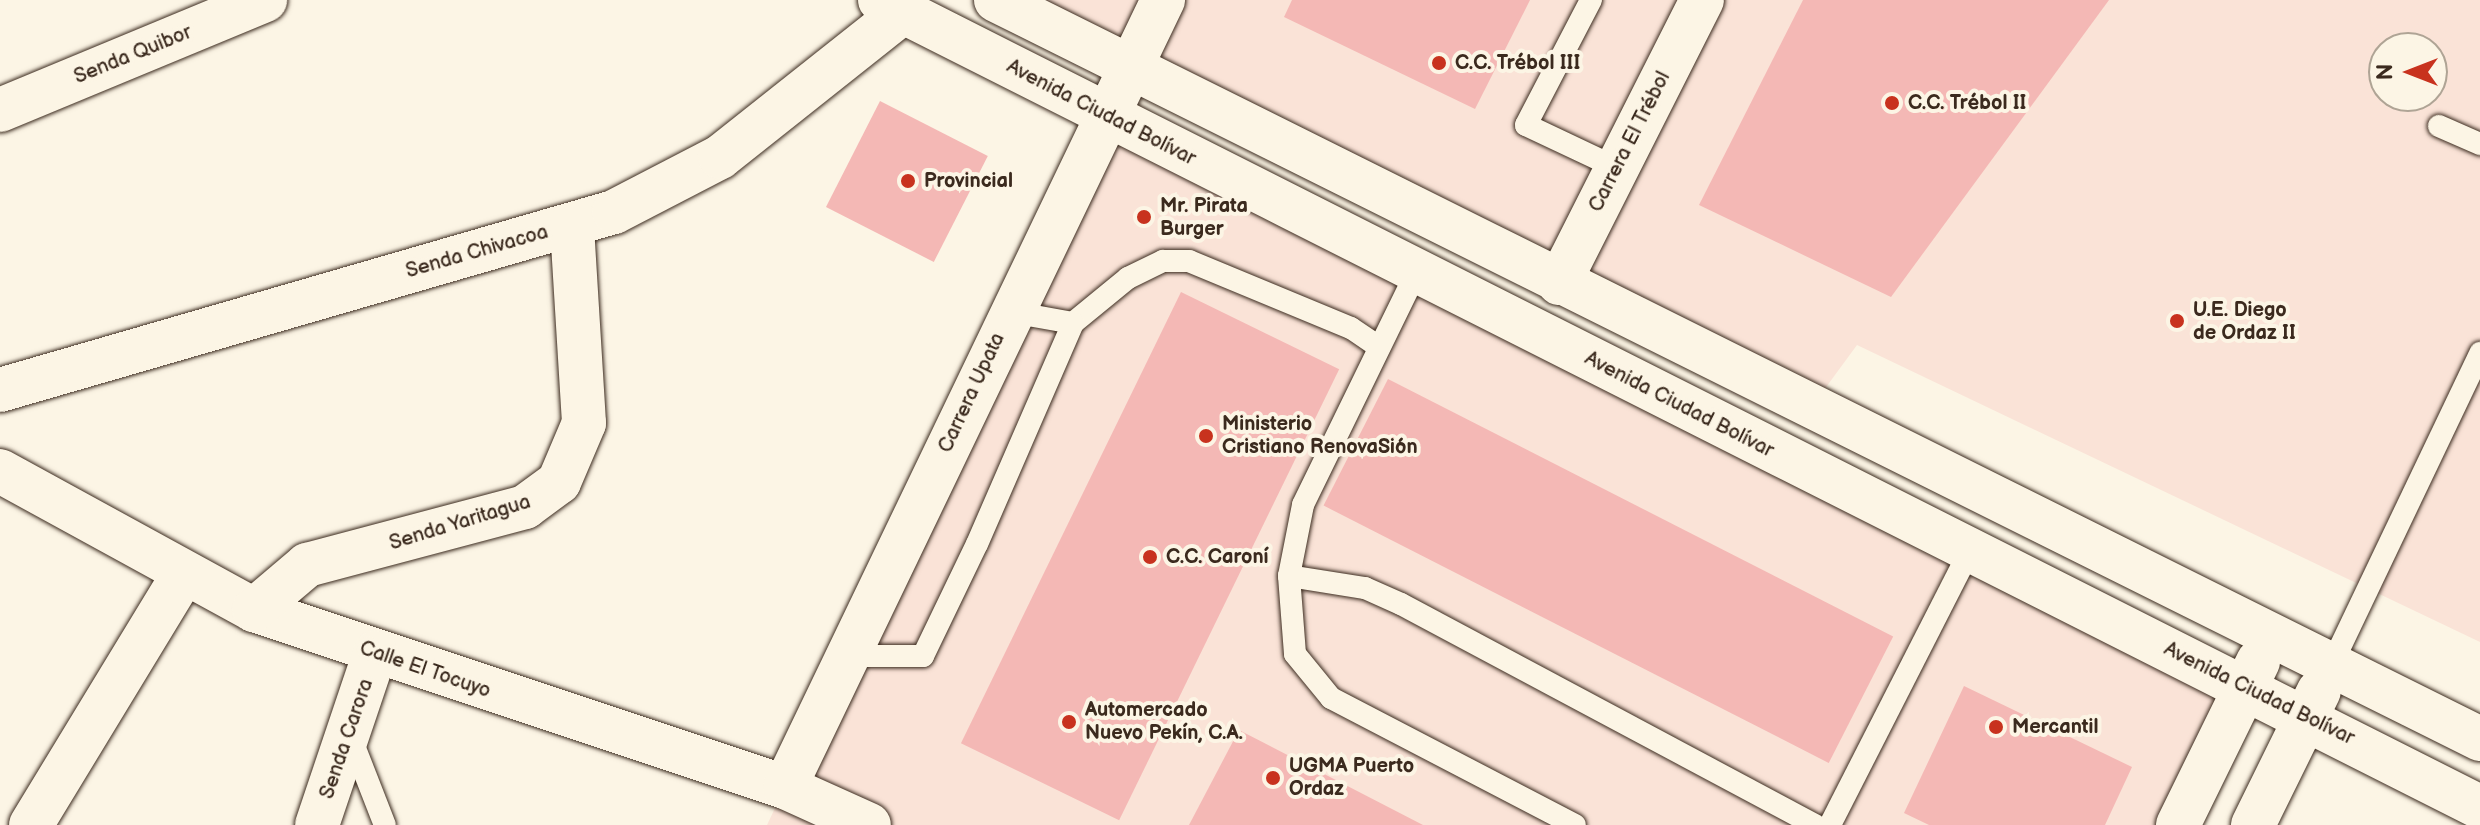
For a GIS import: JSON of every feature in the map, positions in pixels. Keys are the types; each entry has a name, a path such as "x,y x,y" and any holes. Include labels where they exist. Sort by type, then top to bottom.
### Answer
{"street":[{"name":"Senda Quibor","path":"0,110 265,0"},
{"path":"996,0 2269,639 2480,739"},
{"name":"Carrera Upata","path":"785,787 1104,115 1163,0"},
{"name":"Carrera El Trébol","path":"1559,283 1702,0"},
{"name":"Avenida Ciudad Bolívar","path":"892,6 1416,273 2480,807"},
{"name":"Senda Chivacoa","path":"0,390 572,224 679,184 892,6"},
{"name":"Senda Yaritagua","path":"254,610 307,565 525,507 559,482 584,423 572,224"},
{"name":"Calle El Tocuyo","path":"0,471 183,575 254,610 375,653 785,787 869,825"},
{"path":"31,825 183,575"},
{"path":"2178,825 2269,639"},
{"name":"Senda Carora","path":"317,825 350,737 375,653"},
{"path":"2253,825 2331,666"}],"lane":[{"path":"1591,0 1526,125 1617,168"},
{"path":"2439,126 2480,144"},
{"path":"847,656 923,656 1073,323 1128,278 1163,261 1189,261 1351,328 1379,347"},
{"path":"1416,273 1303,505 1289,576 1289,634 1314,686 1575,825"},
{"path":"1011,312 1073,323"},
{"path":"2331,666 2480,353"},
{"path":"1830,825 1970,550"},
{"path":"1289,576 1365,588 1401,604 1815,825"},
{"path":"350,737 385,825"}],"shaded area":[{"path":"996,0 2480,0 2480,642 1857,345 1810,409"},
{"path":"1104,115 2245,688 2178,825 767,825"}],"building":[{"name":"C.C. Trébol III","path":"1292,0 1530,0 1475,109 1284,17"},
{"name":"C.C. Trébol II","path":"1803,0 2109,0 1891,297 1699,205"},
{"name":"Provincial","path":"880,101 988,156 934,262 826,207"},
{"name":"C.C. Caroní","path":"1181,292 1339,369 1119,820 961,743"},
{"path":"1388,379 1893,636 1829,763 1324,506"},
{"name":"Mercantil","path":"1964,686 2132,767 2105,825 1929,825 1904,813"},
{"name":"UGMA Puerto Ordaz","path":"1239,730 1423,825 1189,825"}],"place":[{"name":"C.C. Trébol III","path":"1439,63"},
{"name":"C.C. Trébol II","path":"1892,103"},
{"name":"Provincial","path":"908,181"},
{"name":"Mr. Pirata Burger","path":"1144,217"},
{"name":"U.E. Diego de Ordaz II","path":"2177,321"},
{"name":"Ministerio Cristiano RenovaSión","path":"1206,436"},
{"name":"C.C. Caroní","path":"1150,557"},
{"name":"Automercado Nuevo Pekín, C.A.","path":"1069,722"},
{"name":"Mercantil","path":"1996,727"},
{"name":"UGMA Puerto Ordaz","path":"1273,778"}]}
